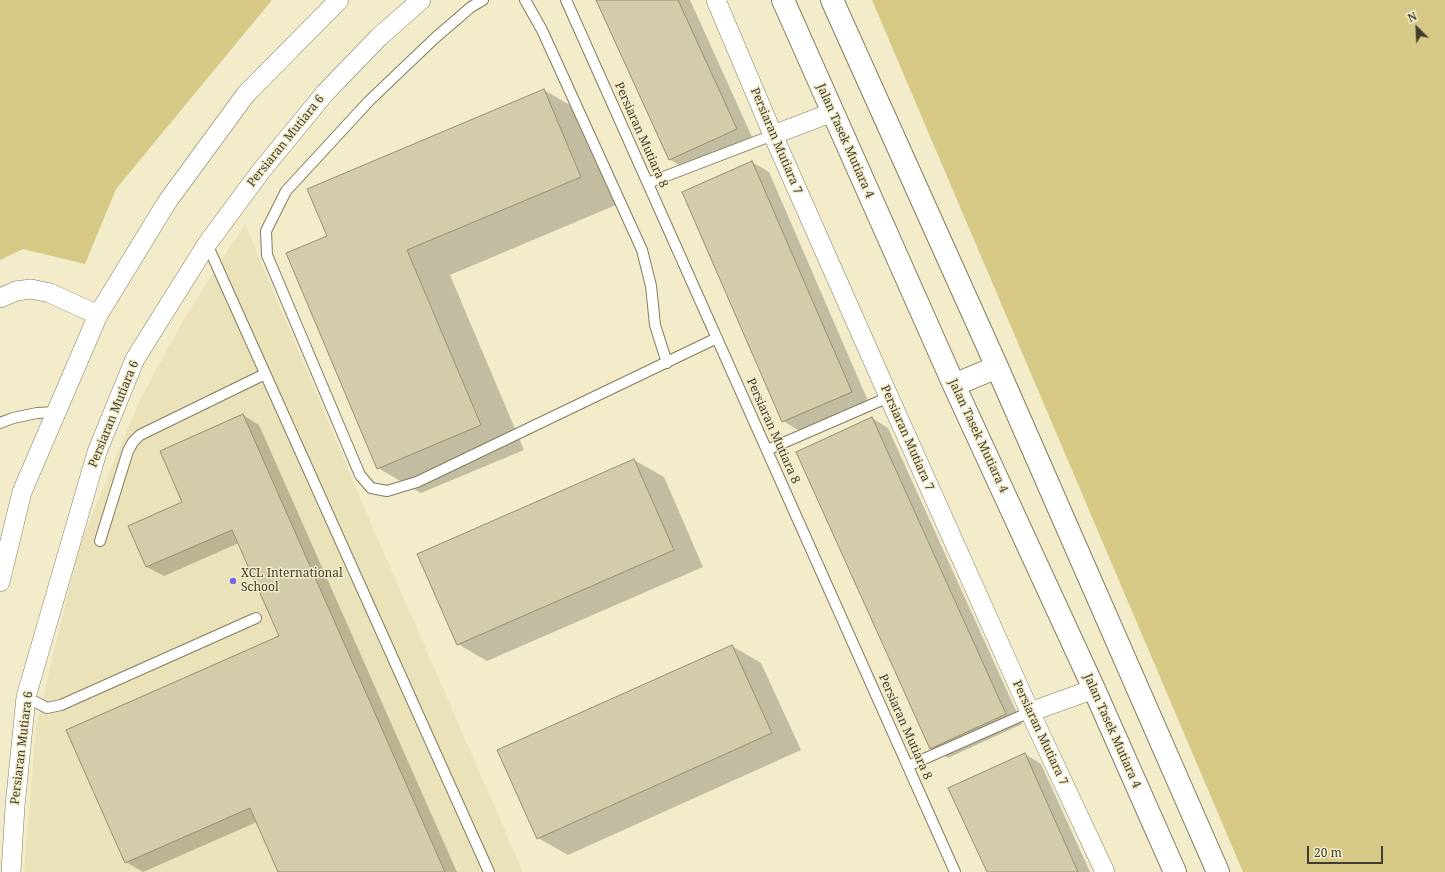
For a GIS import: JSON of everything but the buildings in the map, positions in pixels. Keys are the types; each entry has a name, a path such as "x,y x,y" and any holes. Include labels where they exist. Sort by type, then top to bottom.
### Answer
{"street":[{"path":"0,582 22,492 98,316 167,202 246,94 339,0"},
{"name":"Persiaran Mutiara 6","path":"11,872 15,806 26,697 97,452 136,360 207,244 261,171 325,93 379,37 421,0"},
{"name":"Persiaran Mutiara 7","path":"716,0 773,135 888,397 1030,712 1105,872"},
{"name":"Jalan Tasek Mutiara 4","path":"783,0 954,385 1094,689 1175,872"},
{"path":"832,0 996,367 1218,872"},
{"path":"773,135 833,112"},
{"path":"0,298 16,291 31,289 50,293 98,316"},
{"path":"954,385 996,367"},
{"path":"1030,712 1094,689"}],"lane":[{"path":"483,0 471,7 435,38 369,101 286,191 266,231 267,255 360,475 371,488 387,491 417,482 717,338"},
{"path":"525,0 542,30 642,250 651,286 655,325 667,362"},
{"name":"Persiaran Mutiara 8","path":"566,0 955,872"},
{"path":"648,183 773,135"},
{"path":"207,244 489,872"},
{"path":"100,541 128,451 133,442 140,435 265,374"},
{"path":"767,450 888,397"},
{"path":"0,423 13,418 37,413 56,412"},
{"path":"26,697 47,708 61,706 256,618"},
{"path":"908,766 1030,712"}],"shaded area":[{"path":"0,0 272,0 116,189 85,264 23,249 0,260"},
{"path":"872,0 1445,0 1445,872 1243,872"},
{"name":"XCL International School","path":"245,224 367,514 523,872 24,872 36,728 81,541 139,402 184,319"}],"place":[{"name":"XCL International School","path":"233,581"}]}
